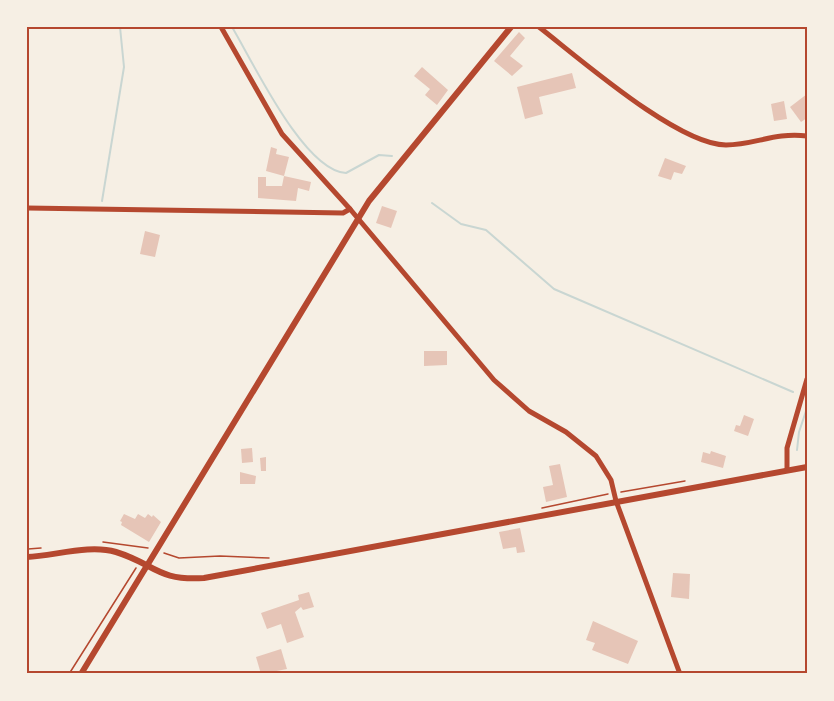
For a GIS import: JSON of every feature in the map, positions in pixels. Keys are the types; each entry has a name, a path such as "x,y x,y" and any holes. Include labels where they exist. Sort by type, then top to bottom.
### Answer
{"street":[{"path":"221,27 282,134 350,209 512,399 566,432 596,456 611,480 616,501 680,674"},
{"path":"81,674 143,564 156,549 357,219 511,27"},
{"path":"539,27 602,77 677,129 699,141 726,145 786,134 807,136"},
{"path":"27,208 343,213 350,209"},
{"path":"787,470 787,448 807,378"},
{"path":"27,556 102,550 116,552 174,579 204,578 804,468"}],"path":[{"path":"536,509 614,493"},
{"path":"69,674 143,564 150,548 179,558 220,556 278,558"}],"building":[{"path":"519,32 525,38 510,56 523,66 512,76 494,61"},
{"path":"422,67 448,90 437,105 425,95 430,89 414,76"},
{"path":"572,73 576,88 539,97 543,114 525,119 517,87"},
{"path":"807,94 807,118 801,122 790,107"},
{"path":"784,101 787,119 774,121 771,104"},
{"path":"271,147 277,149 276,154 289,157 284,176 266,171"},
{"path":"665,158 686,166 682,174 674,172 671,180 658,176"},
{"path":"284,176 311,182 309,191 298,188 296,201 258,198 258,177 266,177 266,186 282,186"},
{"path":"382,206 397,211 391,228 376,223"},
{"path":"145,231 160,235 155,257 140,254"},
{"path":"424,351 447,351 447,365 424,366"},
{"path":"744,415 754,419 748,436 734,431 736,425 740,426"},
{"path":"252,448 253,462 242,463 241,449"},
{"path":"711,451 726,456 723,468 701,462 703,452 710,454"},
{"path":"266,457 266,471 261,471 260,458"},
{"path":"560,464 567,497 546,502 543,487 553,485 549,466"},
{"path":"240,472 256,476 255,484 240,484"},
{"path":"124,514 135,519 138,514 145,518 148,514 152,517 153,515 161,522 149,542 121,525 120,521"},
{"path":"520,528 525,552 517,553 516,547 503,549 499,532"},
{"path":"673,573 690,574 689,599 671,597"},
{"path":"309,592 314,607 303,610 301,607 295,612 304,637 287,643 281,624 267,629 261,613 299,600 298,595"},
{"path":"593,621 638,641 628,664 592,650 595,643 586,640"},
{"path":"281,649 287,669 261,674 256,657"}],"waterway":[{"path":"102,201 124,67 120,27"},
{"path":"232,27 281,112 313,154 330,168 346,173 379,155 392,156"},
{"path":"432,203 461,224 486,230 554,289 793,392"},
{"path":"797,450 799,432 807,408"}]}
